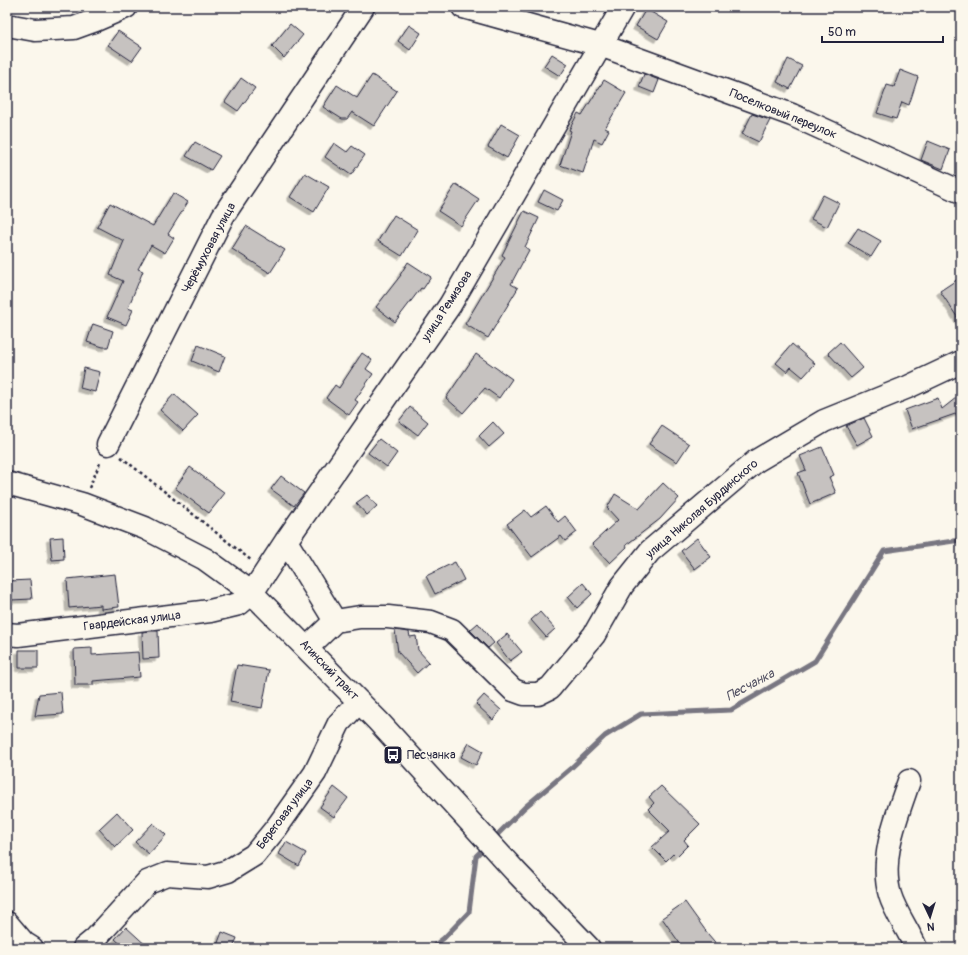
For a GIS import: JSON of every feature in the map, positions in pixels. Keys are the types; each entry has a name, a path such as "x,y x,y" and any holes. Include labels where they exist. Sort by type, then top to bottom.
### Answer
{"main road":[{"path":"7,26 35,30 74,28 126,7"},
{"name":"Черёмуховая улица","path":"108,444 223,216 363,7"},
{"name":"Поселковый переулок","path":"463,7 600,45 792,115 961,192"},
{"name":"улица Ремизова","path":"252,592 450,305 623,7"},
{"name":"улица Николая Бурдинского","path":"335,621 360,617 388,617 431,622 452,630 513,690 524,694 538,694 550,688 594,635 622,586 650,552 756,461 824,422 908,387 961,362"},
{"name":"Агинский тракт","path":"7,483 82,504 145,528 205,559 252,592 378,720 515,871 589,948"},
{"path":"286,542 335,621 308,648"},
{"name":"Гвардейская улица","path":"7,634 18,635 210,611 239,604 252,592"},
{"name":"Береговая улица","path":"84,948 95,939 147,882 168,874 208,877 228,871 254,856 277,827 315,773 339,723 359,702"},
{"path":"909,781 893,829 886,872 890,896 916,948"},
{"path":"7,923 24,943 32,948"}],"path":[{"path":"82,504 108,444 123,460 266,572"}],"building":[{"path":"646,9 668,22 658,39 636,26"},
{"path":"290,24 303,35 284,58 272,46"},
{"path":"409,25 421,33 410,50 398,41"},
{"path":"118,31 142,47 132,61 108,45"},
{"path":"552,54 568,64 560,76 544,66"},
{"path":"788,59 802,66 790,89 777,82"},
{"path":"900,70 918,77 909,105 902,102 896,119 877,113 887,85 894,87"},
{"path":"644,74 659,80 654,93 639,87"},
{"path":"372,75 397,91 374,126 352,112 347,119 342,119 323,107 337,85 357,98"},
{"path":"241,78 255,88 238,111 225,102"},
{"path":"604,80 626,93 605,128 609,130 602,143 594,139 583,173 560,165 571,131 569,130 578,113 582,115"},
{"path":"752,114 770,120 759,142 742,134"},
{"path":"501,124 520,135 507,158 488,147"},
{"path":"928,141 950,150 943,169 921,160"},
{"path":"195,142 220,156 211,170 186,156"},
{"path":"334,143 347,152 352,146 365,155 351,175 325,157"},
{"path":"305,173 329,187 314,212 290,197"},
{"path":"456,184 479,199 461,226 438,211"},
{"path":"544,190 563,200 557,211 538,202"},
{"path":"173,193 188,202 168,234 174,238 165,253 151,245 138,269 143,271 128,308 133,310 126,325 107,317 123,281 110,275 124,241 97,227 110,203 153,226"},
{"path":"823,195 839,203 827,227 811,219"},
{"path":"524,211 539,218 525,247 529,250 511,284 518,288 488,338 465,324 505,257 502,255"},
{"path":"394,215 418,230 402,256 378,241"},
{"path":"246,226 285,250 270,273 232,249"},
{"path":"858,228 881,241 871,257 848,243"},
{"path":"408,262 431,277 423,289 421,288 395,322 376,307 401,275"},
{"path":"961,277 961,323 940,291"},
{"path":"93,324 113,331 108,347 87,342"},
{"path":"840,342 863,368 851,378 828,353"},
{"path":"792,344 815,364 803,377 791,367 787,372 776,363"},
{"path":"198,345 225,356 219,372 192,361"},
{"path":"362,353 372,360 366,369 373,374 355,400 358,402 349,415 326,398 335,385 339,388"},
{"path":"476,354 512,379 499,398 485,388 463,413 446,398"},
{"path":"84,368 100,372 95,392 80,388"},
{"path":"174,394 198,415 183,431 160,410"},
{"path":"961,394 961,412 912,429 905,410 938,398 942,409"},
{"path":"410,407 428,422 418,435 399,421"},
{"path":"864,418 873,436 857,445 846,426"},
{"path":"493,422 504,434 489,447 479,436"},
{"path":"662,426 689,444 677,462 649,444"},
{"path":"379,439 397,453 387,467 368,453"},
{"path":"822,447 834,475 829,477 836,493 810,504 798,473 806,470 800,456"},
{"path":"190,467 225,493 209,513 175,488"},
{"path":"281,476 304,493 294,506 271,489"},
{"path":"663,483 679,498 660,519 626,545 627,547 610,563 592,544 618,520 607,508 615,494 639,509"},
{"path":"367,495 377,506 367,515 356,503"},
{"path":"546,506 558,522 565,516 577,532 565,541 561,536 532,557 507,524 525,510 531,517"},
{"path":"63,537 64,559 52,560 50,538"},
{"path":"697,538 711,557 695,569 681,551"},
{"path":"455,562 464,580 435,594 426,576"},
{"path":"115,574 119,607 101,609 101,605 69,608 67,579"},
{"path":"30,580 32,599 11,600 10,581"},
{"path":"583,583 592,594 577,608 568,597"},
{"path":"540,612 555,629 546,637 531,620"},
{"path":"478,623 494,643 488,648 470,630"},
{"path":"395,630 409,632 410,637 416,636 418,650 429,662 417,673 398,652"},
{"path":"158,631 159,658 143,659 142,632"},
{"path":"507,634 522,652 510,661 496,643"},
{"path":"92,648 92,655 138,652 140,677 93,681 93,685 75,685 74,649"},
{"path":"19,650 38,650 38,668 19,668"},
{"path":"237,665 269,670 262,708 230,702"},
{"path":"61,692 63,714 35,716 39,694"},
{"path":"484,695 501,710 493,720 476,704"},
{"path":"469,743 483,751 476,765 461,757"},
{"path":"661,786 700,824 684,840 688,845 676,857 673,854 666,861 652,847 670,831 648,809 654,803 649,797"},
{"path":"334,787 348,798 334,817 320,807"},
{"path":"117,812 133,830 115,847 99,829"},
{"path":"153,823 166,835 149,854 135,842"},
{"path":"286,842 306,853 299,866 279,854"},
{"path":"685,902 720,948 683,948 662,918"},
{"path":"126,927 149,948 125,948 115,939"},
{"path":"222,932 237,938 233,948 216,948"}],"waterway":[{"name":"Песчанка","path":"493,839 525,807 570,769 605,736 641,714 731,710 815,661 884,551 961,540"},
{"name":"Песчанка","path":"431,948 444,938 469,912 476,856 486,846"}],"place":[{"name":"Песчанка","path":"393,755"}]}
